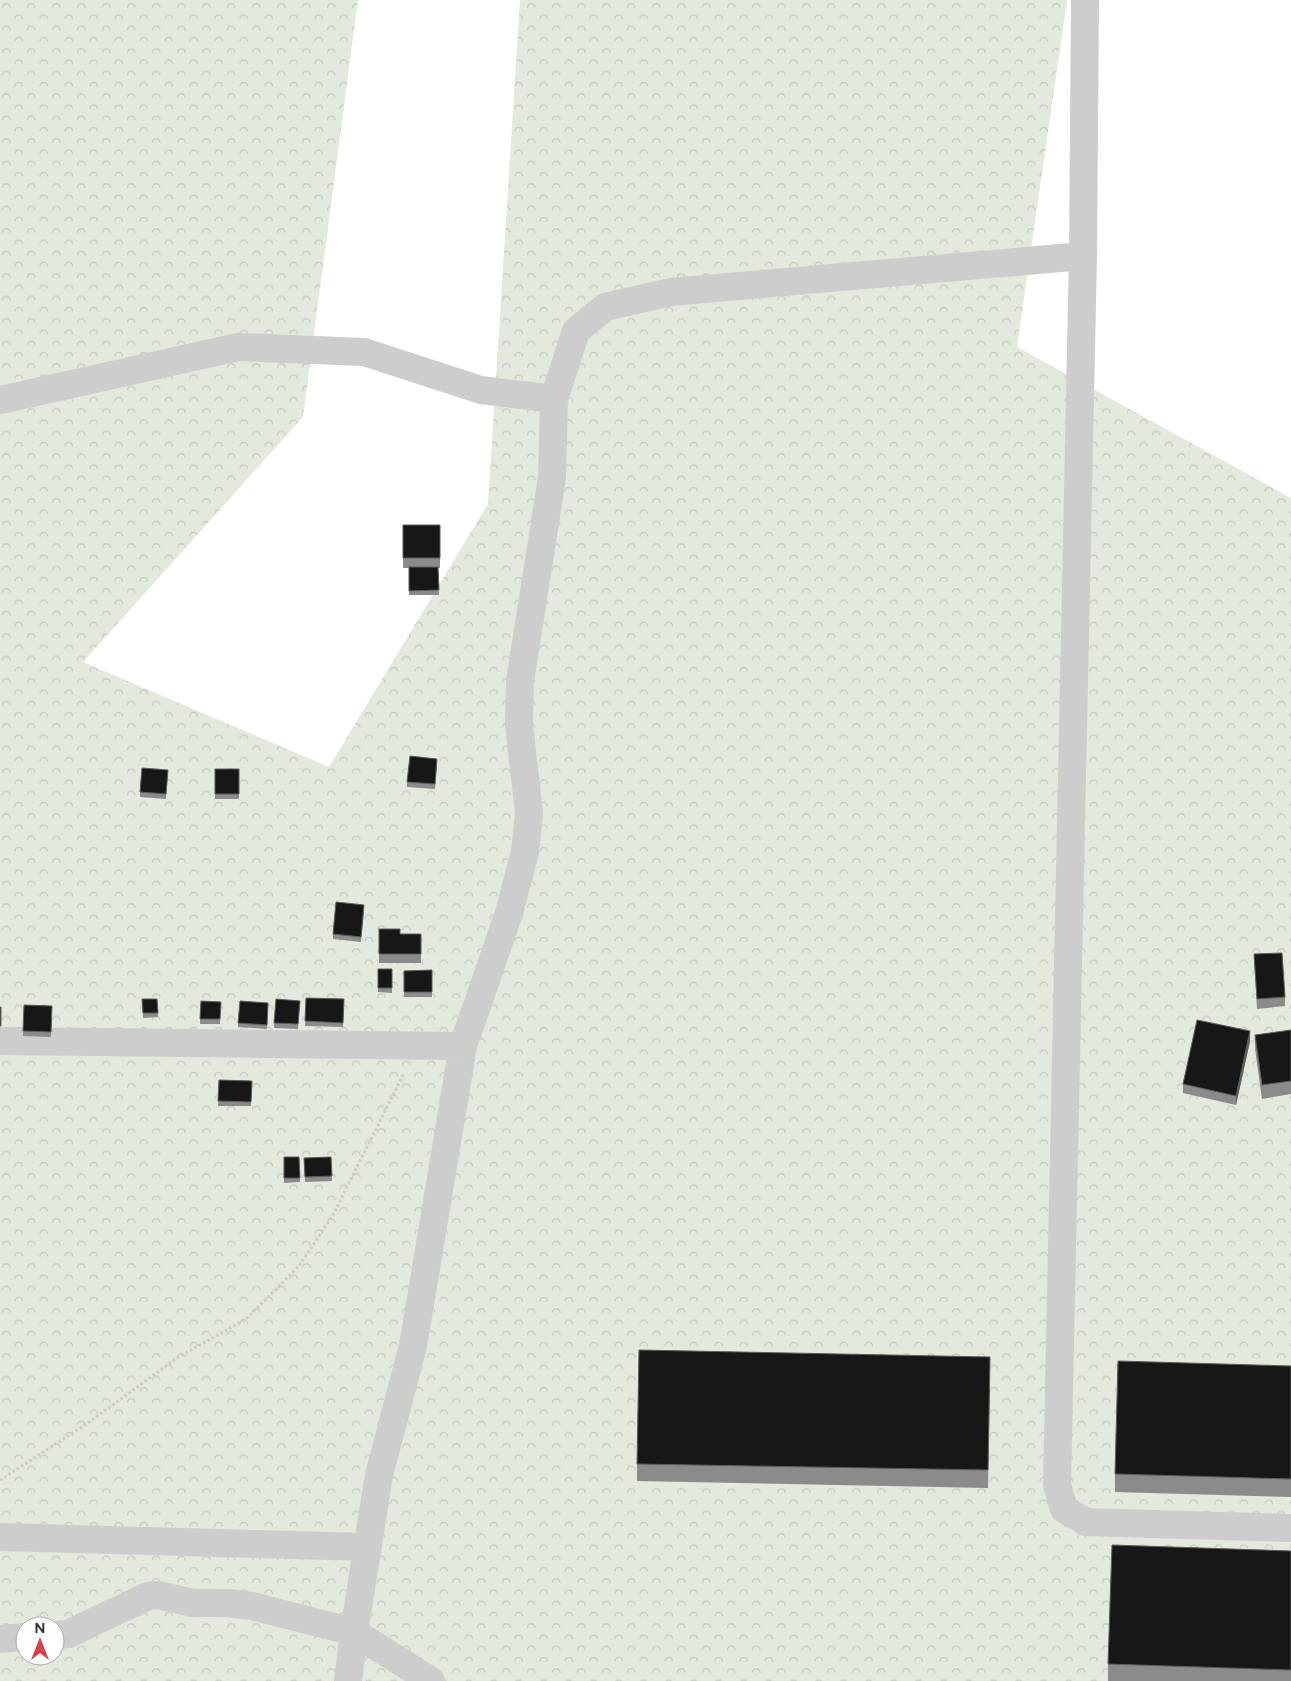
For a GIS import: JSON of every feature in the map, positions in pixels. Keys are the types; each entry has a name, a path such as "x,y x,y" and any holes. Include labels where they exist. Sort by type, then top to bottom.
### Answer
{"street":[{"path":"1085,0 1083,256 1057,1485 1064,1509 1086,1522 1291,1528"},
{"path":"348,1681 379,1475 412,1346 463,1046 509,913 525,852 529,812 519,724 520,681 552,478 554,399 576,331 605,307 671,292 1083,256"},
{"path":"0,400 238,347 364,352 481,390 554,399"},
{"path":"0,1041 463,1046"},
{"path":"0,1537 368,1548"},
{"path":"65,1634 148,1596 158,1595 193,1603 252,1606 354,1632 431,1681"},
{"path":"0,1639 15,1638"}],"path":[{"path":"0,1480 86,1425 177,1358 246,1319 299,1266 333,1215 418,1046"}],"green space":[{"path":"0,0 358,0 303,417 83,662 329,767 488,504 520,0 1067,0 1017,347 1291,498 1291,1681 0,1681"}],"building":[{"path":"403,525 440,525 440,558 403,558"},
{"path":"409,567 438,567 439,590 409,591"},
{"path":"410,756 437,759 435,784 407,782"},
{"path":"142,768 168,770 166,794 140,792"},
{"path":"215,769 239,769 239,794 215,794"},
{"path":"336,902 364,905 361,937 333,934"},
{"path":"379,929 400,929 400,934 421,934 421,954 379,954"},
{"path":"1282,953 1285,997 1257,999 1254,954"},
{"path":"378,969 392,969 392,988 378,988"},
{"path":"432,970 432,992 404,992 404,971"},
{"path":"306,998 344,999 343,1023 305,1021"},
{"path":"142,999 157,999 158,1013 143,1013"},
{"path":"276,999 300,1001 298,1024 274,1023"},
{"path":"201,1001 221,1002 220,1019 200,1019"},
{"path":"240,1001 268,1003 267,1025 238,1023"},
{"path":"24,1005 52,1006 51,1032 23,1031"},
{"path":"1,1007 1,1026 0,1026"},
{"path":"1197,1020 1250,1031 1236,1096 1183,1084"},
{"path":"1291,1030 1291,1081 1262,1085 1255,1035"},
{"path":"219,1080 252,1081 251,1102 218,1101"},
{"path":"284,1157 299,1157 300,1178 284,1178"},
{"path":"331,1157 332,1176 305,1177 304,1158"},
{"path":"639,1350 990,1357 988,1470 637,1464"},
{"path":"1118,1361 1291,1366 1291,1479 1115,1474"},
{"path":"1112,1545 1291,1551 1291,1670 1108,1664"}]}
